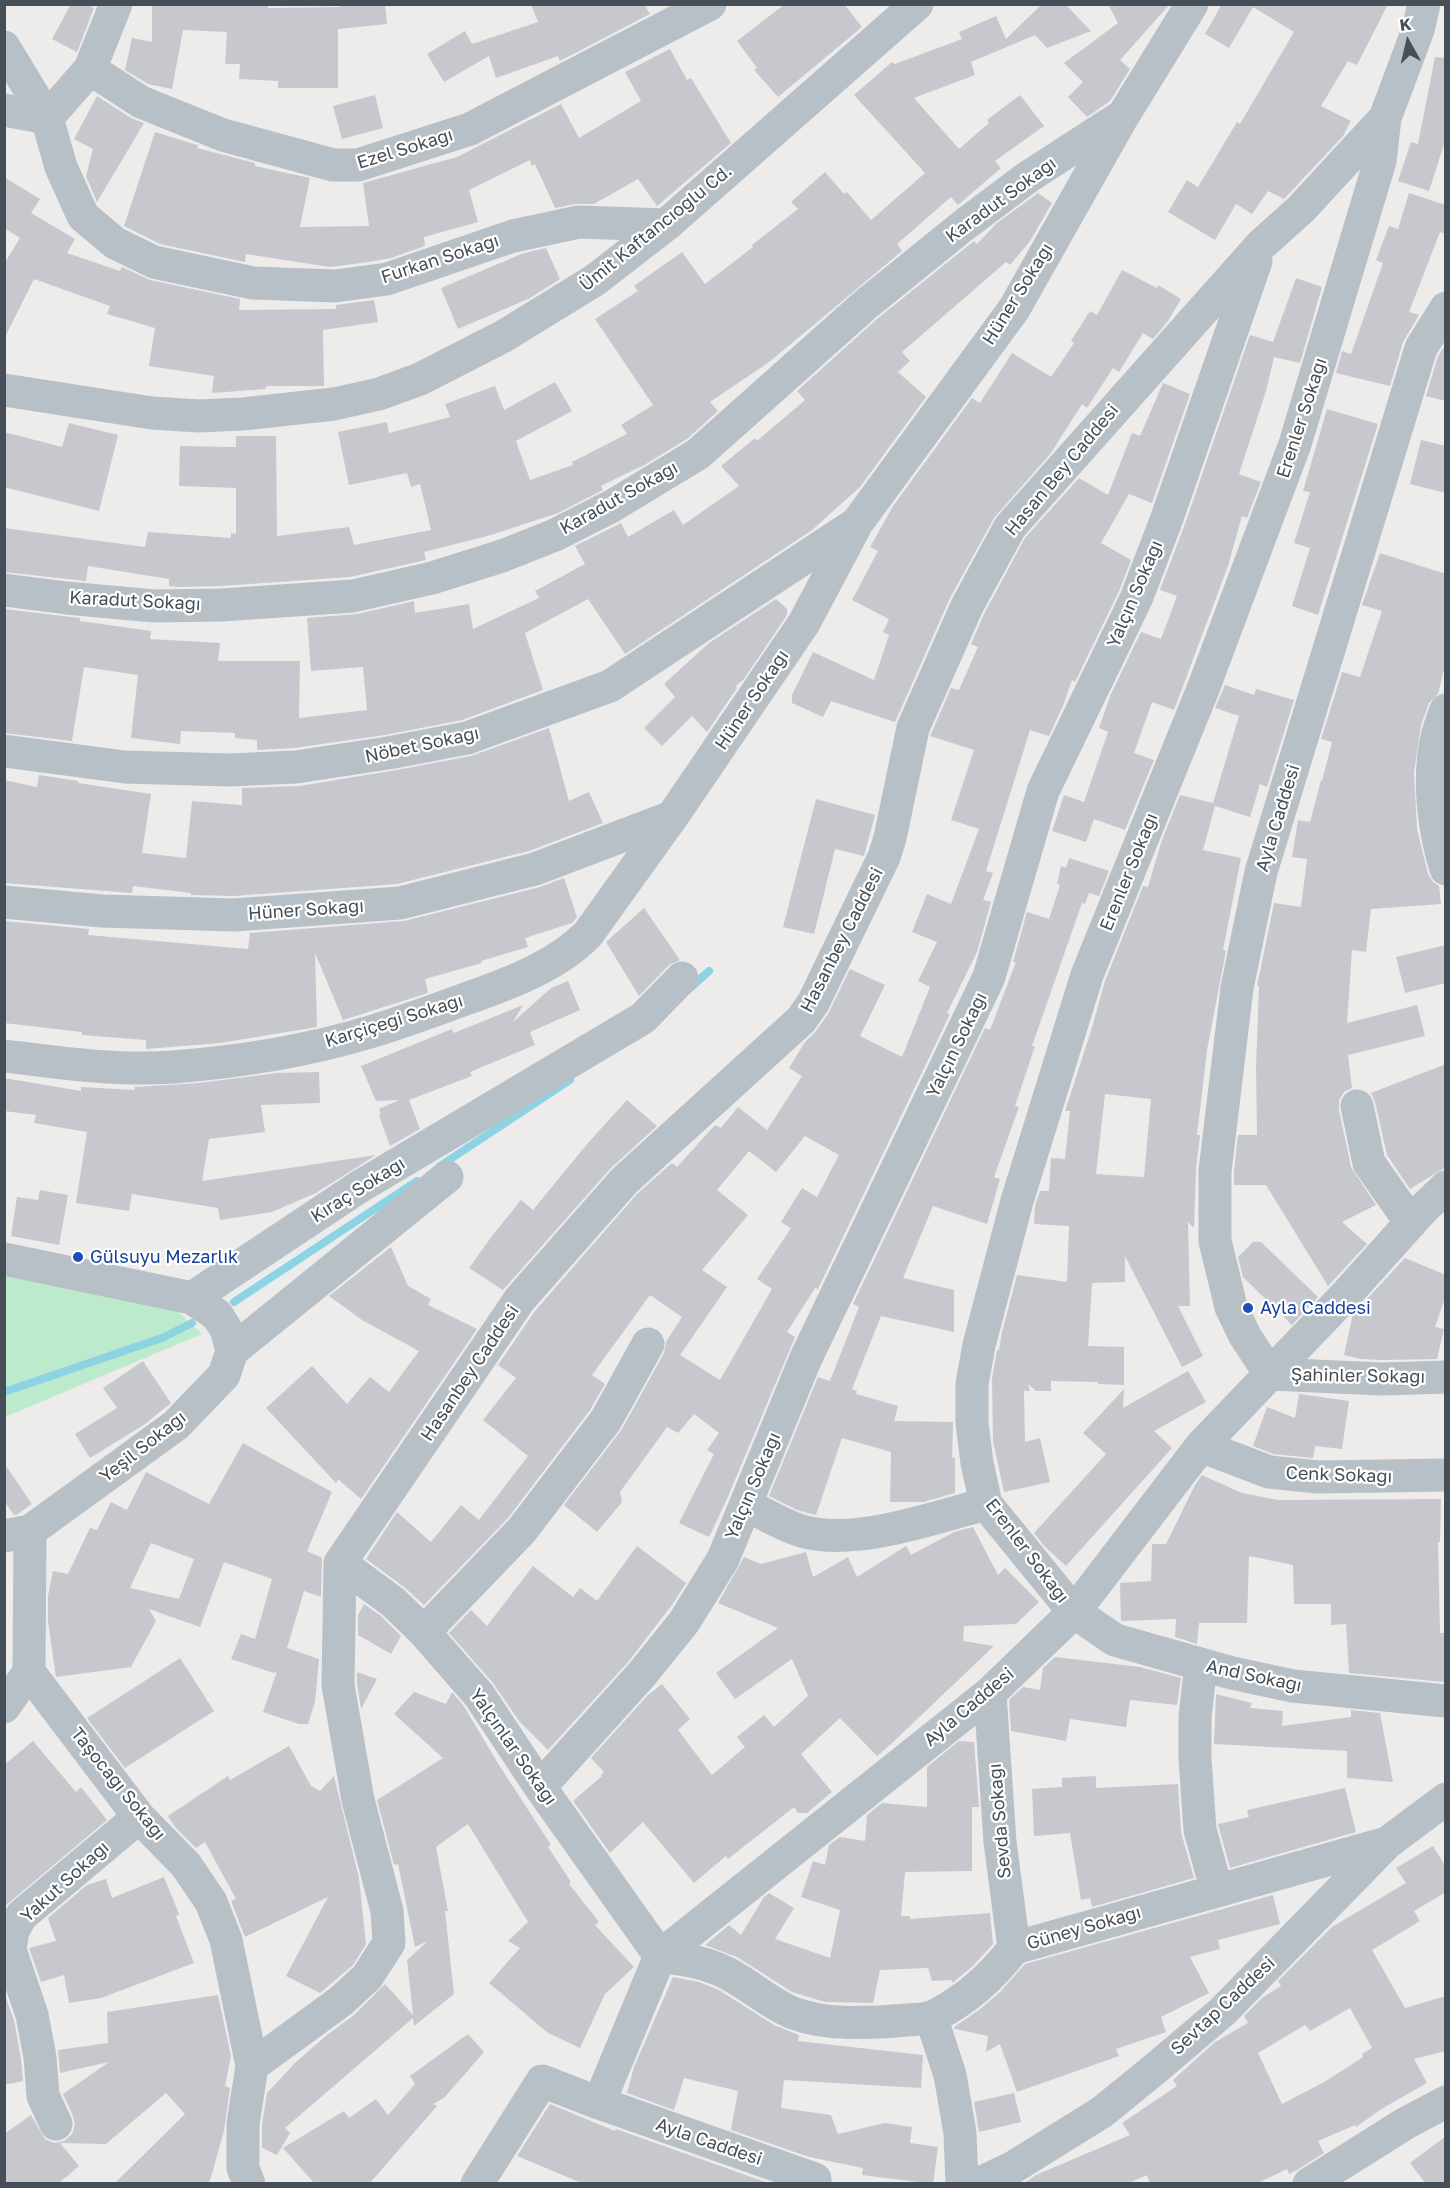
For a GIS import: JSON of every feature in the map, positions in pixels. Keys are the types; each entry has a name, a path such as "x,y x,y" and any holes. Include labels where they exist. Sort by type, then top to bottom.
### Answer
{"street":[{"path":"47,118 90,69 116,4"},
{"name":"Ezel Sokağı","path":"90,69 141,102 223,135 333,165 358,165 470,129 710,4"},
{"name":"Ümit Kaftancıoğlu Cd.","path":"4,390 152,413 199,416 243,414 334,404 379,394 420,379 504,336 595,280 666,225 917,4"},
{"name":"Hüner Sokağı","path":"4,902 102,911 234,915 400,903 535,869 672,817 804,623 857,523 1014,309 1123,116 1192,4"},
{"name":"Erenler Sokağı","path":"1074,1612 986,1504 972,1423 972,1384 979,1345 1017,1201 1087,975 1203,689 1295,444 1380,161 1385,118 1418,30 1424,4"},
{"path":"4,47 47,118"},
{"path":"4,110 47,118"},
{"name":"Karadut Sokağı","path":"4,590 154,606 222,605 353,596 432,578 502,556 555,535 612,506 698,454 865,305 964,225 1028,177 1123,116"},
{"name":"Furkan Sokağı","path":"47,118 61,167 83,216 115,243 154,262 253,283 335,286 387,279 513,236 579,222 666,225"},
{"name":"Erenler Sokağı","path":"1261,245 1301,209 1385,118"},
{"name":"Hasan Bey Caddesi","path":"913,728 967,606 1016,518 1261,245"},
{"name":"Yalçın Sokağı","path":"540,1786 642,1674 684,1622 723,1559 806,1358 989,977 1043,791 1136,599 1167,518 1261,245"},
{"name":"Ayla Caddesi","path":"599,2103 660,1956 990,1693 1074,1612 1201,1446 1270,1374 1245,1336 1231,1307 1215,1241 1215,1171 1237,988 1261,872 1421,348 1446,308"},
{"name":"Nöbet Sokağı","path":"4,751 125,767 229,770 296,767 467,738 610,686 857,523"},
{"path":"1446,710 1436,742 1433,771 1434,804 1446,869"},
{"name":"Hasanbey Caddesi","path":"340,1563 520,1299 624,1181 801,1020 813,1003 884,857 913,728"},
{"name":"Karçiçeği Sokağı","path":"4,1056 65,1064 171,1067 271,1055 368,1033 440,1008 558,960 575,947 588,934 672,817"},
{"name":"Kıraç Sokağı","path":"192,1298 359,1187 643,1018 682,978"},
{"path":"1357,1106 1368,1163 1411,1223"},
{"path":"4,1259 192,1298 217,1315 226,1329 232,1351 447,1177"},
{"path":"1270,1374 1446,1187"},
{"path":"424,1632 522,1530 606,1420 648,1344"},
{"name":"Yeşil Sokağı","path":"17,1533 176,1425 224,1375 232,1351"},
{"name":"Şahinler Sokağı","path":"1270,1374 1382,1379 1446,1377"},
{"name":"Cenk Sokağı","path":"1201,1446 1235,1461 1269,1472 1318,1477 1446,1475"},
{"path":"746,1505 803,1532 825,1536 866,1533 903,1526 986,1504"},
{"path":"4,1707 29,1672 17,1533"},
{"path":"249,2184 243,2168 243,2124 252,2066 341,2001 367,1977 389,1943 387,1911 358,1800 338,1685 340,1563"},
{"name":"Yalçınlar Sokağı","path":"340,1563 393,1602 424,1632 479,1695 660,1956"},
{"name":"And Sokağı","path":"1074,1612 1115,1640 1201,1665 1293,1686 1446,1701"},
{"path":"1201,1665 1195,1716 1195,1759 1200,1830 1218,1891"},
{"name":"Taşocağı Sokağı","path":"29,1672 139,1817 186,1865 211,1902 226,1940 252,2066"},
{"name":"Sevda Sokağı","path":"990,1693 1000,1842 1014,1948"},
{"name":"Sevtap Caddesi","path":"978,2184 1012,2168 1076,2129 1102,2112 1156,2068 1222,2012 1387,1843 1446,1799"},
{"name":"Yakut Sokağı","path":"7,1952 21,1916 139,1817"},
{"name":"Güney Sokağı","path":"931,2017 972,1993 997,1970 1014,1948 1387,1843"},
{"path":"7,1952 32,2015 40,2057 43,2096 56,2124"},
{"path":"660,1956 699,1962 719,1969 765,1998 795,2013 833,2021 871,2023 931,2017 950,2075 960,2133 962,2184"},
{"name":"Ayla Caddesi","path":"477,2184 542,2081 815,2179 815,2184"},
{"path":"1309,2184 1406,2123 1446,2102"}],"green space":[{"path":"5,1276 177,1311 202,1334 5,1417"}],"building":[{"path":"71,4 87,4 94,8 77,52 52,39"},
{"path":"152,4 268,4 268,8 385,4 387,24 338,29 338,88 278,88 278,81 239,79 240,64 225,64 227,32 183,30 172,89 148,84 125,70 132,38 152,42"},
{"path":"531,4 644,4 650,14 560,61 558,56 496,78 489,56 444,82 427,54 465,31 472,44 538,22"},
{"path":"785,4 844,4 862,27 778,97 754,70 757,68 737,41"},
{"path":"1042,4 1065,4 1091,31 1047,48 1035,35 971,62 975,75 914,98 959,149 989,123 987,120 1020,95 1044,126 995,161 1001,168 958,205 951,197 897,244 902,251 815,324 769,362 710,402 718,411 687,439 646,464 601,486 603,490 558,513 491,535 424,552 426,560 350,577 180,587 169,586 169,579 88,566 86,581 4,572 4,528 145,547 148,532 231,538 231,533 236,534 236,488 179,486 180,446 236,447 236,436 276,436 277,536 349,527 354,545 431,530 420,484 411,487 407,473 349,485 338,432 387,422 389,433 450,417 445,404 495,386 504,410 555,382 572,411 516,441 530,480 573,465 572,462 627,434 621,425 653,405 595,319 638,291 634,286 682,252 705,284 798,209 791,202 825,172 844,194 847,192 871,220 925,173 854,95 892,62 895,64 962,39 959,32 996,16 1006,39"},
{"path":"1108,4 1170,4 1120,60 1130,69 1110,101 1087,117 1068,97 1083,82 1064,63 1118,23"},
{"path":"1222,4 1388,4 1357,65 1348,61 1321,106 1351,121 1343,136 1284,199 1268,191 1252,214 1236,204 1215,240 1168,212 1187,180 1198,187 1237,122 1240,124 1294,32 1253,7 1229,48 1205,34"},
{"path":"670,49 687,80 691,78 731,143 657,206 638,179 594,204 575,204 555,208 535,164 532,166 530,160 469,190 478,222 424,237 425,246 391,258 369,262 330,267 246,254 245,262 160,244 124,226 155,132 198,145 197,148 255,163 255,166 310,178 300,227 369,226 363,183 457,157 561,104 579,138 641,101 625,72"},
{"path":"1435,57 1446,58 1446,138 1429,191 1398,181 1411,142 1418,144"},
{"path":"375,95 383,128 342,139 333,106"},
{"path":"97,96 131,118 144,123 97,202 86,176 93,149 74,139"},
{"path":"4,177 40,199 31,213 75,239 67,253 120,271 122,267 150,280 240,299 239,310 336,309 336,305 374,300 378,322 323,330 324,386 266,386 266,389 212,393 214,376 149,366 155,328 107,314 110,306 34,279 4,339 4,264 20,238 4,228"},
{"path":"1038,193 1052,203 1030,241 1010,265 1006,262 902,352 910,361 898,372 926,397 860,487 812,530 625,654 588,599 525,633 543,690 462,720 385,735 294,748 257,750 257,740 235,738 235,733 181,731 180,744 131,738 138,675 84,667 72,741 4,733 4,609 80,618 80,621 151,631 150,639 220,643 218,661 300,661 299,718 367,710 363,667 311,671 307,618 357,614 414,601 415,613 469,604 473,629 539,598 535,591 585,564 575,546 621,523 628,537 674,510 683,525 739,486 721,466 755,438 757,441 805,400 797,391 877,319 974,241 977,244 997,223"},
{"path":"1409,193 1446,205 1446,234 1440,232 1409,312 1419,315 1403,342 1390,386 1336,373 1342,351 1351,354 1383,263 1376,260 1389,226 1398,229"},
{"path":"546,248 560,279 530,298 458,329 441,288 524,253"},
{"path":"1122,270 1157,288 1158,285 1181,299 1168,321 1153,339 1143,333 1119,372 1113,368 1087,408 1082,404 1051,453 994,518 950,598 895,722 831,701 823,717 792,703 792,695 813,652 874,680 889,635 883,632 889,619 852,600 878,551 870,547 893,506 972,398 980,403 1012,353 1051,377 1074,343 1071,341 1090,311 1097,315"},
{"path":"1296,278 1322,287 1300,363 1274,357 1266,391 1239,474 1261,482 1247,518 1242,516 1228,566 1174,710 1152,702 1134,753 1154,760 1125,830 1094,819 1086,842 1052,831 1064,795 1084,802 1108,732 1099,728 1110,696 1141,632 1161,639 1177,596 1160,590 1250,335 1273,342"},
{"path":"1443,348 1446,348 1446,401 1426,396 1438,356"},
{"path":"1163,383 1190,394 1152,503 1129,494 1101,543 1131,560 1119,591 1075,682 1072,680 1049,736 1030,730 986,871 993,873 983,900 991,902 977,952 947,1013 950,1014 818,1289 815,1288 787,1332 795,1337 709,1537 679,1523 714,1454 707,1450 719,1433 694,1414 678,1433 667,1427 620,1492 622,1502 597,1532 564,1505 622,1429 664,1353 666,1342 682,1317 650,1295 592,1375 605,1384 590,1410 508,1518 424,1605 366,1559 397,1512 431,1542 461,1505 479,1520 528,1456 483,1420 516,1378 498,1365 535,1311 637,1194 672,1163 677,1167 715,1125 721,1128 738,1107 767,1130 802,1076 789,1068 805,1042 828,1014 850,969 885,985 860,1036 902,1057 930,987 918,981 937,942 912,932 927,894 951,904 979,829 951,820 974,750 930,736 951,688 959,690 978,647 971,644 984,614 1025,538 1079,478 1108,495 1132,433 1140,436","holes":["805,1136 839,1155 817,1197 802,1188 781,1222 791,1228 757,1279 772,1289 720,1380 680,1355 727,1287 702,1270 748,1215 717,1190 749,1151 776,1172"]},
{"path":"1327,409 1378,424 1318,615 1292,606 1310,548 1294,543 1310,492 1303,491"},
{"path":"69,423 118,435 99,511 4,487 4,432 62,447"},
{"path":"1421,440 1446,446 1446,493 1410,484"},
{"path":"1380,553 1446,574 1446,661 1438,694 1429,703 1421,725 1414,773 1417,829 1428,874 1439,886 1441,904 1371,909 1366,952 1352,950 1347,1023 1417,1005 1425,1036 1348,1055 1352,1088 1344,1092 1339,1100 1339,1110 1351,1167 1376,1205 1342,1222 1367,1244 1328,1286 1266,1185 1234,1185 1234,1172 1238,1135 1257,1135 1256,1067 1259,986 1257,986 1274,903 1301,907 1307,859 1292,857 1298,820 1310,822 1332,742 1321,739 1342,672 1360,677 1382,611 1362,605"},
{"path":"776,599 787,609 787,615 744,679 736,686 737,688 707,732 692,716 662,746 644,728 675,697 664,684 709,643"},
{"path":"1225,685 1254,695 1256,689 1294,700 1267,787 1260,784 1250,817 1215,806 1203,850 1241,858 1207,1050 1197,1135 1200,1135 1196,1169 1194,1228 1188,1222 1190,1306 1178,1306 1203,1356 1182,1367 1125,1256 1125,1282 1092,1283 1088,1346 1124,1347 1124,1385 1051,1381 1051,1391 1036,1391 1028,1384 1030,1391 1024,1391 1025,1442 1040,1438 1050,1482 1004,1492 993,1441 992,1379 997,1350 999,1350 1017,1275 1067,1282 1069,1226 1034,1224 1035,1206 1040,1191 1049,1191 1051,1158 1065,1159 1070,1111 1065,1111 1105,981 1143,886 1148,887 1161,843 1180,795 1213,803 1239,716 1215,708","holes":["1105,1094 1151,1099 1144,1177 1096,1174"]},
{"path":"549,728 569,801 589,792 603,823 529,851 397,884 234,896 191,895 191,893 133,886 132,893 4,883 4,780 37,787 39,775 151,794 142,853 186,858 192,801 242,805 242,788 299,786 471,756"},
{"path":"816,799 875,815 864,856 835,849 814,934 783,927"},
{"path":"1069,858 1109,871 1099,896 1089,893 1085,904 1082,903 1032,1046 1035,1046 1015,1106 1019,1107 994,1177 1000,1179 987,1224 933,1206 903,1278 954,1290 954,1332 881,1316 852,1389 857,1391 856,1394 898,1406 894,1421 953,1422 952,1458 955,1457 955,1493 923,1502 890,1502 891,1452 842,1438 816,1515 797,1510 769,1496 818,1377 830,1381 859,1307 853,1304 985,1028 990,1030 1016,962 1013,962 1027,912 1049,919 1060,885 1057,884 1061,866 1066,868"},
{"path":"564,878 577,917 572,923 525,938 528,947 425,979 428,993 343,1020 315,953 317,1027 220,1043 146,1049 146,1040 82,1035 82,1032 4,1023 4,921 89,929 88,935 248,949 250,933 404,921 540,887"},
{"path":"644,908 680,960 669,965 639,996 606,942"},
{"path":"1446,945 1446,983 1405,993 1396,957"},
{"path":"568,981 580,1010 530,1032 535,1045 470,1072 472,1076 409,1100 420,1129 390,1146 379,1109 399,1100 376,1101 361,1066 452,1029 454,1033 523,1005 513,1022 551,988"},
{"path":"1446,1064 1446,1167 1410,1189 1387,1155 1371,1093"},
{"path":"319,1072 320,1103 261,1105 265,1132 209,1139 202,1181 376,1155 316,1193 272,1212 220,1220 218,1208 132,1194 129,1211 76,1203 87,1132 34,1123 36,1115 4,1111 4,1078 81,1091 81,1087 134,1090 135,1087 199,1083 277,1073"},
{"path":"627,1100 657,1126 610,1169 503,1290 469,1268 521,1200 533,1210"},
{"path":"40,1190 68,1195 59,1245 11,1236 17,1197 38,1200"},
{"path":"1253,1242 1261,1242 1318,1297 1292,1325 1243,1277 1238,1257"},
{"path":"391,1247 408,1286 431,1299 428,1305 477,1329 361,1499 338,1479 336,1483 266,1408 312,1366 347,1404 370,1377 389,1392 419,1351 362,1320 329,1296"},
{"path":"1405,1258 1446,1275 1446,1295 1435,1327 1444,1329 1437,1359 1382,1360 1344,1355 1353,1314"},
{"path":"143,1361 171,1403 145,1424 90,1458 75,1434 117,1408 103,1388"},
{"path":"1188,1371 1206,1402 1154,1431 1172,1448 1066,1566 1045,1547 1034,1533 1106,1454 1083,1433 1124,1389 1123,1408"},
{"path":"1299,1394 1349,1401 1342,1449 1315,1446 1313,1458 1273,1454 1253,1446 1267,1407 1295,1418"},
{"path":"243,1443 332,1492 307,1551 322,1558 321,1597 304,1591 287,1648 319,1659 315,1702 308,1724 299,1724 263,1712 277,1671 274,1673 231,1659 241,1634 255,1639 272,1579 224,1562 200,1627 149,1609 156,1621 131,1667 56,1677 48,1622 48,1596 53,1571 68,1574 90,1528 97,1530 111,1502 127,1510 146,1472 209,1504","holes":["151,1543 194,1559 179,1599 130,1588"]},
{"path":"4,1463 32,1504 16,1515 4,1501"},
{"path":"1202,1475 1242,1493 1278,1500 1441,1499 1440,1542 1438,1542 1440,1633 1445,1633 1445,1682 1349,1673 1346,1624 1331,1625 1331,1604 1294,1604 1293,1565 1249,1556 1247,1623 1199,1623 1197,1644 1175,1637 1176,1619 1121,1621 1120,1583 1151,1581 1152,1544 1166,1544"},
{"path":"973,1527 998,1575 1005,1568 1039,1602 1016,1624 964,1626 963,1641 994,1646 891,1744 877,1756 840,1718 801,1754 832,1792 807,1813 798,1813 794,1807 728,1859 726,1856 694,1883 643,1822 610,1853 573,1801 604,1772 591,1758 648,1695 662,1684 690,1719 678,1730 712,1775 745,1747 737,1737 764,1715 774,1727 808,1696 792,1659 735,1699 716,1673 778,1628 718,1603 744,1557 761,1564 806,1552 813,1577 848,1557 857,1577 906,1546 911,1555 954,1532"},
{"path":"637,1546 686,1583 628,1662 548,1750 519,1721 493,1683 449,1633 471,1610 487,1626 533,1566 573,1597 580,1588 597,1601"},
{"path":"364,1604 381,1616 401,1636 391,1654 358,1635 358,1615"},
{"path":"1055,1657 1140,1667 1181,1678 1177,1705 1130,1700 1126,1727 1070,1719 1066,1741 1011,1731 1009,1700 1023,1687 1040,1690 1043,1668"},
{"path":"180,1658 214,1711 125,1768 87,1718"},
{"path":"357,1672 377,1679 361,1709 357,1684"},
{"path":"414,1692 446,1704 452,1692 463,1705 551,1845 548,1847 571,1882 569,1884 599,1922 595,1925 634,1967 605,1994 580,2048 548,2033 489,1983 520,1948 508,1941 528,1922 468,1824 436,1847 448,1911 445,1911 454,1994 414,2026 413,2018 285,2128 290,2133 277,2155 262,2148 262,2125 267,2093 295,2063 354,2015 385,1984 413,2015 407,1960 428,1941 415,1947 398,1864 394,1865 377,1800 443,1758 394,1714"},
{"path":"1216,1694 1252,1703 1250,1708 1283,1711 1282,1726 1351,1717 1351,1710 1380,1713 1393,1782 1347,1778 1347,1751 1214,1744"},
{"path":"33,1741 76,1792 81,1787 107,1820 4,1907 4,1765"},
{"path":"959,1741 974,1742 979,1807 972,1807 972,1871 905,1872 901,1916 910,1916 910,1919 990,1913 993,1944 953,1983 951,1980 932,1981 928,1968 880,1970 873,2003 825,2002 792,1992 737,1957 705,1945 729,1925 741,1935 764,1897 769,1893 794,1908 775,1939 830,1958 840,1910 801,1897 813,1861 825,1865 829,1845 840,1837 865,1841 867,1815 882,1803 927,1807 927,1767"},
{"path":"289,1746 311,1786 320,1791 334,1776 359,1878 366,1944 353,1965 320,1993 286,1976 328,1897 245,1937 231,1901 236,1899 205,1842 196,1848 175,1827 168,1816 228,1776 230,1780"},
{"path":"1096,1776 1096,1788 1178,1784 1181,1832 1194,1878 1092,1907 1090,1898 1081,1900 1070,1833 1034,1836 1032,1789 1062,1787 1062,1778"},
{"path":"1345,1788 1356,1832 1230,1868 1218,1824 1249,1817 1247,1810"},
{"path":"1433,1846 1446,1867 1446,1892 1414,1911 1420,1921 1372,1950 1405,2008 1446,1996 1446,2051 1414,2059 1427,2083 1383,2108 1356,2127 1355,2125 1318,2141 1324,2153 1297,2170 1289,2174 1287,2169 1256,2184 1150,2184 1147,2175 1127,2184 1023,2184 1036,2175 1130,2135 1122,2123 1177,2086 1173,2080 1215,2042 1248,2023 1244,2016 1262,1998 1281,1986 1278,1981 1332,1927 1406,1883 1396,1868","holes":["1350,2008 1372,2048 1362,2054 1363,2057 1326,2081 1282,2104 1258,2053 1305,2025 1310,2031"]},
{"path":"164,1877 179,1914 176,1916 194,1963 101,1998 69,2003 64,1975 41,1982 29,1948 56,1941 48,1918 87,1885 106,1879 112,1898"},
{"path":"1273,1895 1280,1924 1218,1940 1220,1949 1190,1957 1209,1993 1161,2017 1166,2032 1116,2049 1119,2056 1017,2092 1000,2044 986,2052 988,2036 954,2027 1000,1992 1025,1964"},
{"path":"673,1977 699,1982 719,1990 774,2025 799,2035 798,2041 923,2055 921,2088 784,2080 781,2108 831,2115 838,2134 885,2123 912,2127 910,2143 938,2147 933,2184 862,2175 863,2168 809,2157 731,2130 738,2091 684,2078 674,2110 627,2093 634,2067"},
{"path":"4,1992 14,2020 23,2081 4,2085"},
{"path":"218,1995 231,2056 225,2086 230,2088 224,2131 209,2184 114,2184 185,2114 166,2093 106,2144 60,2143 79,2166 58,2184 4,2184 4,2134 31,2115 45,2139 54,2143 64,2141 72,2134 75,2125 63,2094 109,2062 60,2073 58,2050 108,2043 107,2012"},
{"path":"468,2034 484,2052 444,2098 433,2104 437,2106 369,2184 315,2184 283,2148 344,2111 349,2118 376,2099 388,2115 415,2084 410,2076"},
{"path":"1014,2093 1021,2122 979,2132 974,2102"},
{"path":"550,2104 615,2131 616,2129 771,2184 584,2184 517,2156"},
{"path":"1446,2136 1446,2184 1426,2184 1410,2163"}],"waterway":[{"path":"689,989 709,971"},
{"path":"440,1166 570,1080"},
{"path":"234,1302 417,1181"},
{"path":"4,1392 162,1338 192,1323"}],"place":[{"name":"Gülsuyu Mezarlık","path":"78,1257"},
{"name":"Ayla Caddesi","path":"1248,1308"}]}
